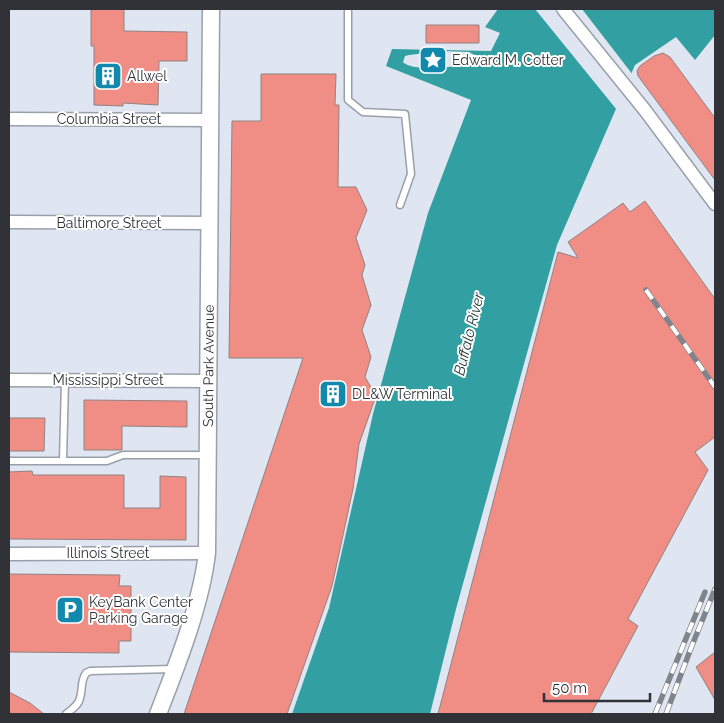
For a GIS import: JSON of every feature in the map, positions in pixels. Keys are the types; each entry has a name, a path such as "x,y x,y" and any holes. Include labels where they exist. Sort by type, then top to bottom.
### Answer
{"street":[{"name":"South Park Avenue","path":"158,714 175,669 205,572 207,553 211,9"},
{"path":"563,9 644,109 715,204"},
{"name":"Columbia Street","path":"9,119 210,120"},
{"name":"Baltimore Street","path":"9,222 210,224"},
{"name":"Mississippi Street","path":"9,380 208,381"},
{"name":"Illinois Street","path":"9,554 207,553"}],"lane":[{"path":"348,9 348,100 363,112 405,114 411,174 400,205"},
{"path":"64,461 65,380"},
{"path":"9,461 107,462 123,455 208,455"},
{"path":"66,714 80,699 81,684 86,673 90,671 175,669"}],"water":[{"name":"Buffalo River","path":"498,9 715,9 715,35 695,60 676,37 635,65 557,245 456,609 430,714 292,714 329,608 373,414 428,213 471,100 386,66 392,49 491,51 500,33 485,27","holes":["443,51 469,52 478,57 463,64 440,68 418,67 403,62 405,56 409,55"]}],"pier":[{"path":"535,9 582,9 633,75 617,110"}],"building":[{"path":"91,9 124,9 124,31 187,32 187,61 159,61 158,105 123,103 123,106 94,105 94,46 91,46"},
{"path":"426,25 479,25 479,43 426,43"},
{"path":"663,53 670,57 715,118 715,180 638,76 637,71 640,66 654,56"},
{"name":"DL&W Terminal","path":"261,74 336,74 335,105 339,105 338,187 356,187 367,210 356,238 365,265 362,275 371,305 362,330 371,357 365,377 376,396 359,444 353,489 332,586 287,714 184,714 303,358 229,358 232,121 261,121"},
{"path":"645,201 715,299 715,437 695,452 708,470 628,619 638,626 591,714 438,714 558,252 578,258 568,242 623,203 630,212"},
{"path":"84,400 187,401 187,427 122,426 122,450 84,450"},
{"path":"9,418 45,418 44,451 9,451"},
{"path":"32,471 33,475 124,475 124,508 160,508 160,476 186,477 186,540 9,539 9,472"},
{"name":"KeyBank Center Parking Garage","path":"9,574 120,575 119,586 131,586 131,641 119,641 119,653 9,652"},
{"path":"715,652 715,700 696,667"},
{"path":"9,692 30,703 44,714 9,714"}],"railway":[{"path":"646,290 715,387"},
{"path":"666,714 715,589"},
{"path":"655,714 705,592"}],"place":[{"name":"Edward M. Cotter","path":"433,60"},
{"name":"Allwel","path":"108,76"},
{"name":"DL&W Terminal","path":"333,394"},
{"name":"KeyBank Center Parking Garage","path":"70,610"}]}
